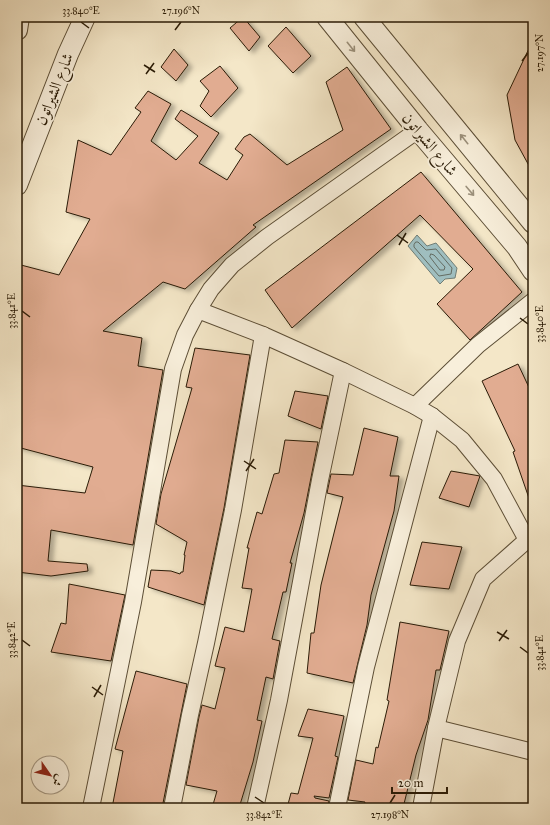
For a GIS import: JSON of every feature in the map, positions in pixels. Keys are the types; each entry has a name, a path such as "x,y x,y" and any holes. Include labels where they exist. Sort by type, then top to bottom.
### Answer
{"street":[{"path":"17,30 20,17"},
{"name":"شارع الشيراتون","path":"17,185 68,54 85,17"},
{"name":"شارع الشيراتون","path":"327,17 418,130 517,247 533,271"},
{"name":"شارع الشيراتون","path":"364,17 533,223"},
{"path":"91,808 133,602 172,369 185,335 211,288 232,265 267,238 418,130"},
{"path":"416,406 478,345 533,300"},
{"path":"198,310 263,335 416,406 432,416 462,440 494,479 530,538 482,579 457,641 436,728 421,808"},
{"path":"172,808 233,510 263,335"},
{"path":"255,808 279,700 342,371"},
{"path":"337,808 366,667 432,416"},
{"path":"436,728 533,752"}],"water":[{"path":"417,235 427,246 436,243 457,268 455,278 445,279 440,284 408,246"}],"building":[{"path":"243,17 260,37 249,51 230,28"},
{"path":"286,27 311,56 293,73 268,46"},
{"path":"533,40 533,173 515,140 507,95"},
{"path":"174,49 188,65 176,81 161,67"},
{"path":"220,66 238,88 211,117 200,106 209,91 200,81"},
{"path":"347,67 391,129 253,225 256,227 185,289 163,282 103,331 142,338 138,366 163,370 133,545 51,530 48,561 87,564 88,571 51,576 17,572 17,485 85,493 93,467 17,447 17,282 21,265 59,275 90,219 66,212 78,140 111,155 141,112 135,108 148,91 171,104 151,141 176,160 198,136 175,119 181,110 219,133 199,163 227,180 243,155 235,149 244,137 250,134 287,165 343,130 326,82"},
{"path":"421,172 522,292 470,340 437,304 473,269 420,215 292,328 265,290"},
{"path":"195,348 250,355 224,508 204,605 148,587 151,570 171,571 180,574 183,572 184,555 187,542 156,524 161,494 192,388 186,387"},
{"path":"518,364 533,396 533,504 531,504 513,452 515,451 482,381"},
{"path":"295,391 328,396 321,429 288,416"},
{"path":"364,428 398,437 390,476 399,476 394,511 371,595 367,625 353,683 307,673 311,633 314,633 321,585 343,497 327,493 331,474 353,475"},
{"path":"285,440 318,442 304,513 290,563 292,563 286,592 283,592 272,639 280,641 273,679 266,677 257,720 262,721 253,762 239,808 212,808 217,791 186,785 199,717 202,705 215,709 225,668 215,666 225,627 244,632 252,589 242,588 249,548 247,548 257,512 262,514 274,474 279,473"},
{"path":"451,471 480,476 469,507 439,498"},
{"path":"422,542 462,547 449,589 410,585"},
{"path":"69,584 125,595 111,661 51,652 61,623 66,624"},
{"path":"400,622 449,631 440,670 436,670 428,720 416,755 403,808 364,808 365,802 348,800 356,760 373,764 376,747 378,748 389,701 387,700"},
{"path":"136,671 187,684 162,808 112,808 123,751 115,749"},
{"path":"308,709 344,716 335,756 338,757 329,798 314,796 315,798 329,801 328,808 287,808 291,793 298,794 313,738 298,736"}]}
